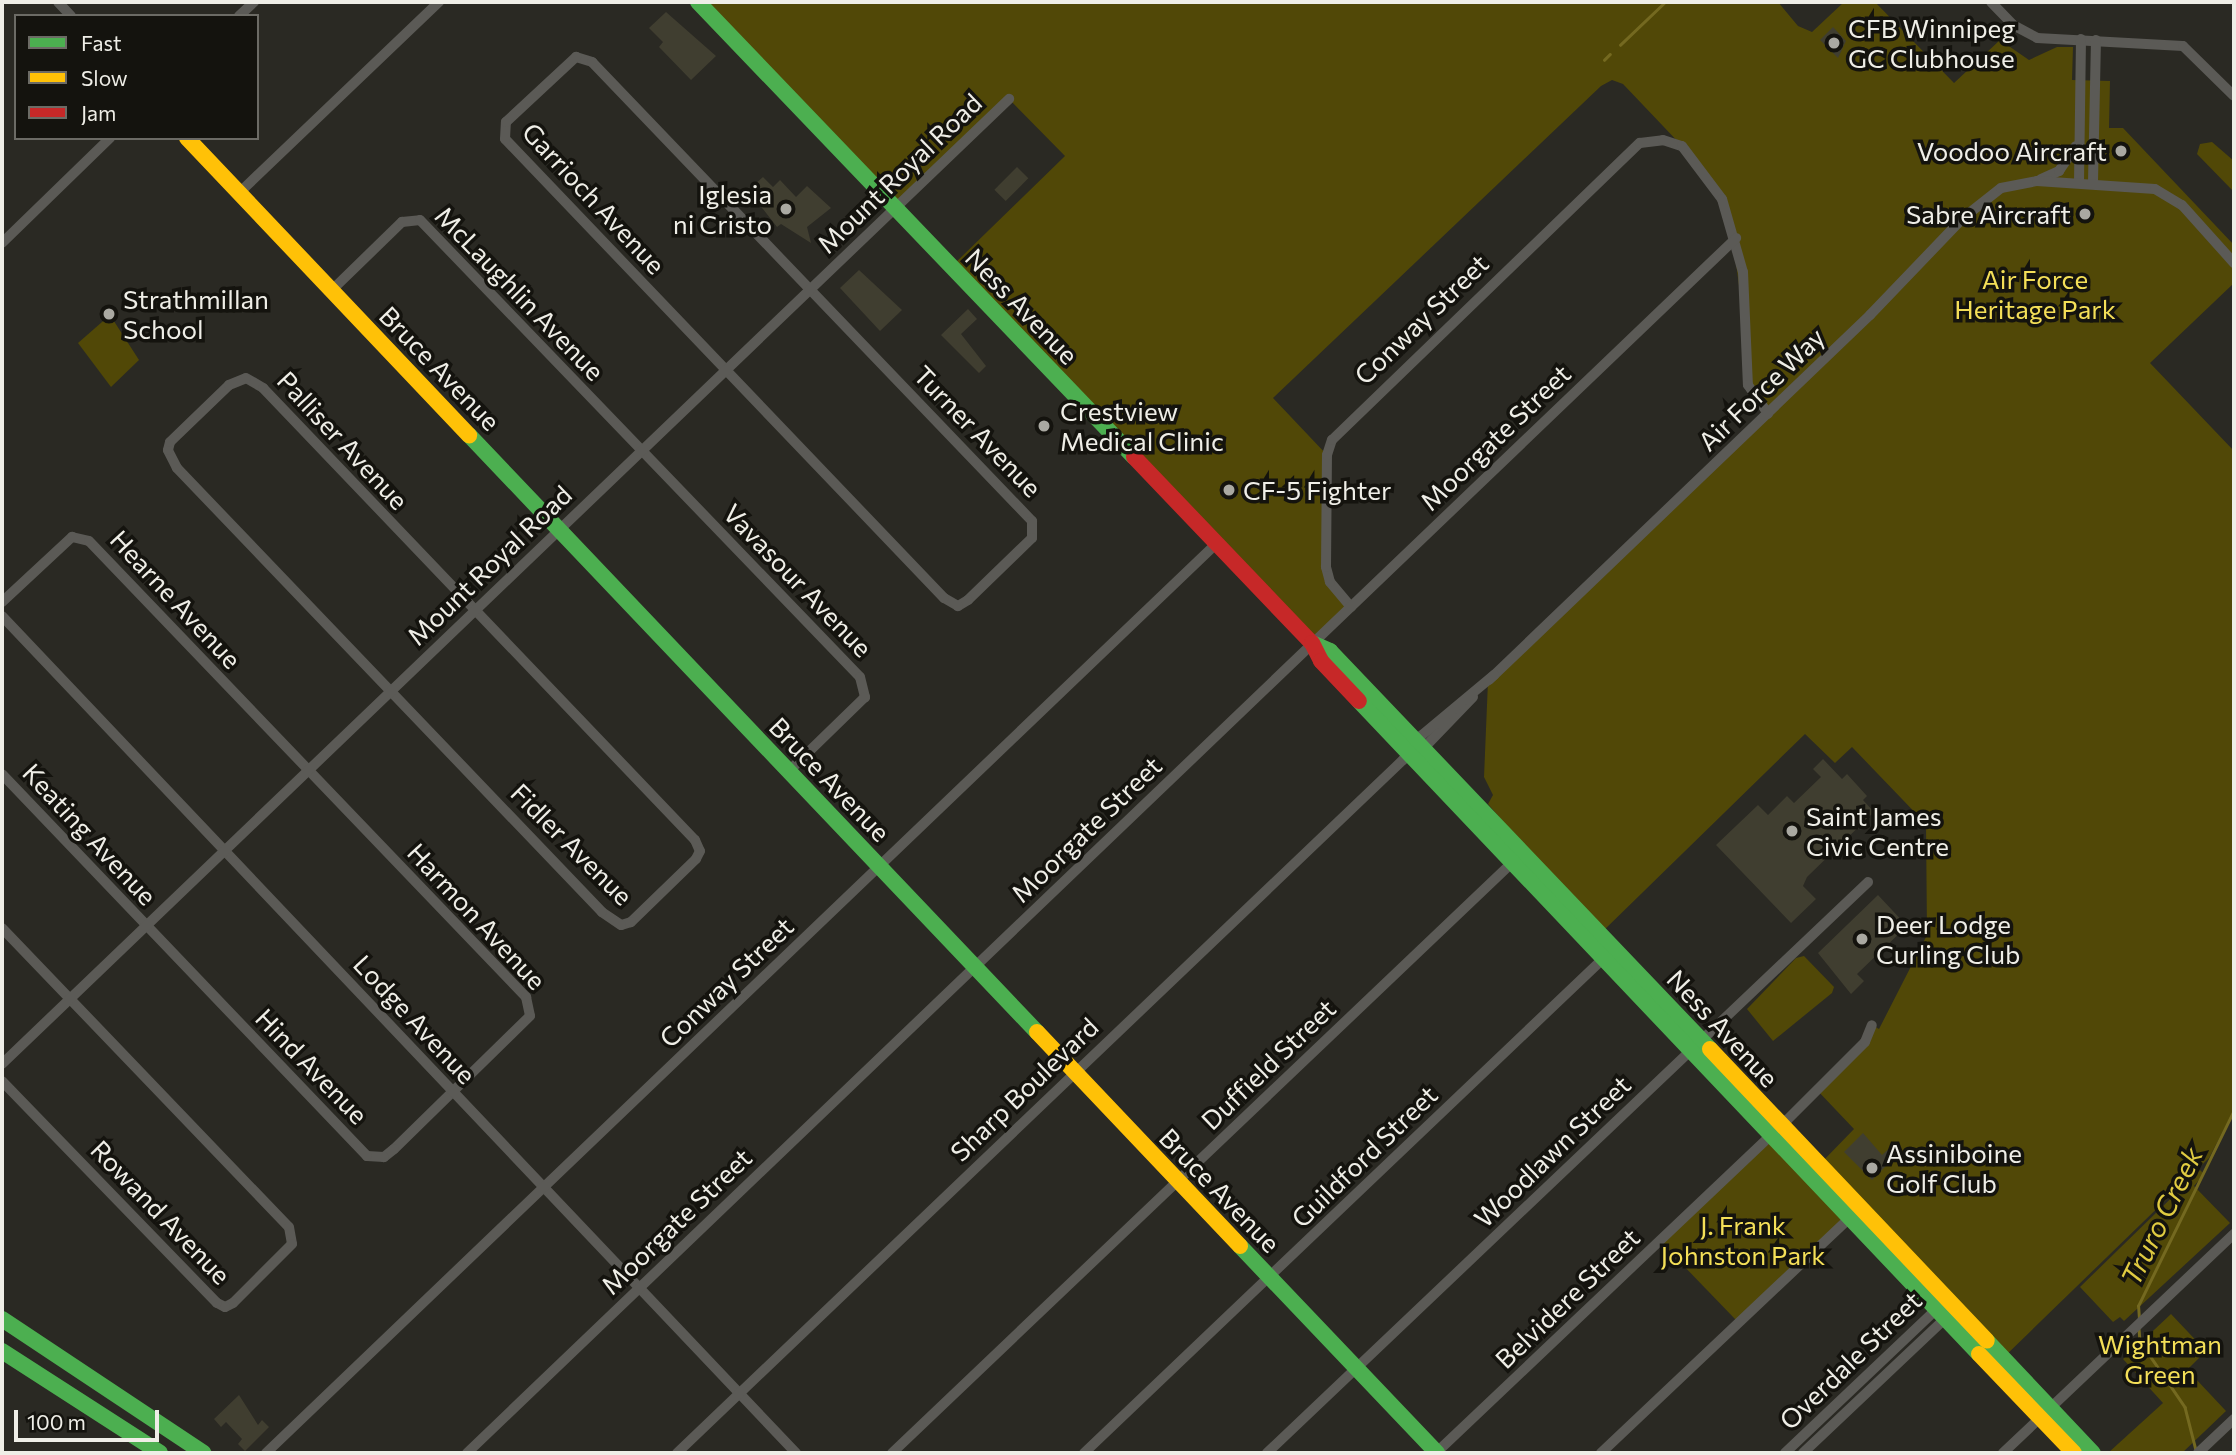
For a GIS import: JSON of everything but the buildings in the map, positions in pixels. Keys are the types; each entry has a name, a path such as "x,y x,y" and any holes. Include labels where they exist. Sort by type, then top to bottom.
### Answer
{"main road":[{"name":"Ness Avenue","path":"698,2 1312,643 1330,651 1413,751 2045,1413 2093,1453"},
{"name":"Bruce Avenue","path":"189,140 1437,1453"},
{"path":"2,1319 204,1453"},
{"path":"2,1351 160,1453"},
{"name":"Ness Avenue","path":"2045,1413 2074,1453"}],"street":[{"path":"241,14 254,2"},
{"path":"239,193 439,2"},
{"path":"1991,2 2028,36 2183,46 2234,96"},
{"path":"2079,182 2077,144 2081,40"},
{"path":"2093,182 2096,40"},
{"name":"Garrioch Avenue","path":"726,370 505,139 504,125 572,59 589,59 811,289"},
{"name":"Mount Royal Road","path":"2,1064 1009,99"},
{"path":"2,243 108,140"},
{"name":"Conway Street","path":"1351,607 1330,582 1325,554 1326,455 1336,433 1631,151 1652,140 1682,146 1715,185 1736,239"},
{"path":"2037,181 2059,171 2077,144"},
{"name":"Air Force Way","path":"1413,751 1768,414 1982,200 2001,188 2037,181 2146,186 2173,197 2234,262"},
{"name":"McLaughlin Avenue","path":"331,290 402,222 418,218 642,450"},
{"path":"1736,239 1747,307 1748,385 1768,414"},
{"name":"Moorgate Street","path":"467,1453 1736,239"},
{"name":"Turner Avenue","path":"726,370 944,598 958,606 968,600 1032,538 1032,521 811,289"},
{"name":"Palliser Avenue","path":"390,691 177,468 168,450 170,442 193,418 237,379 255,381 474,612"},
{"name":"Vavasour Avenue","path":"642,450 865,683 865,697 788,772"},
{"name":"Hearne Avenue","path":"2,602 72,537 89,541 307,771"},
{"name":"Conway Street","path":"266,1453 1216,544"},
{"name":"Fidler Avenue","path":"390,691 611,921 631,922 696,859 700,851 695,840 474,612"},
{"name":"Lodge Avenue","path":"2,616 796,1453"},
{"name":"Sharp Boulevard","path":"677,1453 1413,751"},
{"name":"Harmon Avenue","path":"307,771 531,1003 525,1024 453,1092"},
{"name":"Keating Avenue","path":"2,774 146,926"},
{"name":"Duffield Street","path":"892,1453 1517,858"},
{"name":"Woodlawn Street","path":"1267,1453 1868,883"},
{"name":"Hind Avenue","path":"146,926 367,1156 384,1157 453,1092"},
{"path":"2,928 69,999"},
{"name":"Guildford Street","path":"1084,1453 1608,954"},
{"name":"Rowand Avenue","path":"2,1081 217,1303 225,1307 233,1303 288,1250 294,1238 289,1227 69,999"},
{"name":"Belvidere Street","path":"1437,1453 1776,1130 1865,1042 1872,1025"},
{"path":"1601,1453 1855,1213"},
{"path":"2003,1453 2234,1234"},
{"name":"Overdale Street","path":"1785,1453 1946,1309"},
{"name":"Overdale Street","path":"1803,1453 1946,1309"},
{"path":"2198,1453 2234,1419"}],"green space":[{"name":"Air Force Heritage Park","path":"699,2 1778,2 1798,26 1812,32 1844,2 1875,2 1954,83 2000,40 2029,60 2057,47 2073,47 2072,80 2110,81 2109,128 2123,128 2234,245 2234,283 2150,363 2234,451 2234,1110 2209,1158 2003,1358 1819,1165 1854,1129 1816,1089 1865,1042 1872,1025 1879,1029 1927,935 1926,824 1852,747 1835,763 1805,734 1600,934 1488,804 1493,795 1484,777 1488,681 1767,414 1754,399 1730,218 1682,146 1623,84 1612,80 1601,86 1273,398 1327,455 1326,567 1351,607 1312,643 951,267 1065,156 1009,99 896,209"},
{"path":"2212,142 2234,161 2234,192 2197,154 2200,144"},
{"path":"110,315 139,360 111,387 78,343"},
{"path":"1804,956 1834,987 1832,993 1773,1041 1747,1009 1796,958"},
{"name":"J. Frank Johnston Park","path":"1770,1135 1850,1218 1740,1324 1660,1241"},
{"path":"2200,1170 2204,1174 2194,1186 2230,1223 2124,1321 2120,1317 2113,1322 2080,1287"},
{"name":"Wightman Green","path":"2171,1314 2206,1351 2183,1374 2191,1382 2195,1378 2226,1411 2182,1453 2108,1453 2163,1403 2123,1359"}],"waterway":[{"path":"1620,45 1665,2"},
{"path":"1604,60 1610,54"},
{"name":"Truro Creek","path":"2139,1319 2138,1306 2234,1110"},
{"name":"Truro Creek","path":"2139,1329 2140,1341 2185,1407 2196,1450"}],"traffic: fast":[{"path":"698,2 1134,457"},
{"path":"469,435 1037,1032"},
{"path":"1312,643 1330,651 1710,1049"},
{"path":"1359,701 1979,1354"},
{"path":"1240,1246 1437,1453"},
{"path":"2,1319 204,1453"},
{"path":"1987,1341 2093,1453"},
{"path":"2,1351 160,1453"}],"traffic: slow":[{"path":"189,140 469,435"},
{"path":"1037,1032 1240,1246"},
{"path":"1710,1049 1987,1341"},
{"path":"1979,1354 2074,1453"}],"traffic: jam":[{"path":"1134,457 1312,643 1321,661 1359,701"}],"place":[{"name":"CFB Winnipeg GC Clubhouse","path":"1834,43"},
{"name":"Voodoo Aircraft","path":"2121,151"},
{"name":"Iglesia ni Cristo","path":"786,209"},
{"name":"Sabre Aircraft","path":"2085,214"},
{"name":"Strathmillan School","path":"109,314"},
{"name":"Crestview Medical Clinic","path":"1044,426"},
{"name":"CF-5 Fighter","path":"1229,490"},
{"name":"Saint James Civic Centre","path":"1792,831"},
{"name":"Deer Lodge Curling Club","path":"1862,939"},
{"name":"Assiniboine Golf Club","path":"1872,1168"}]}
